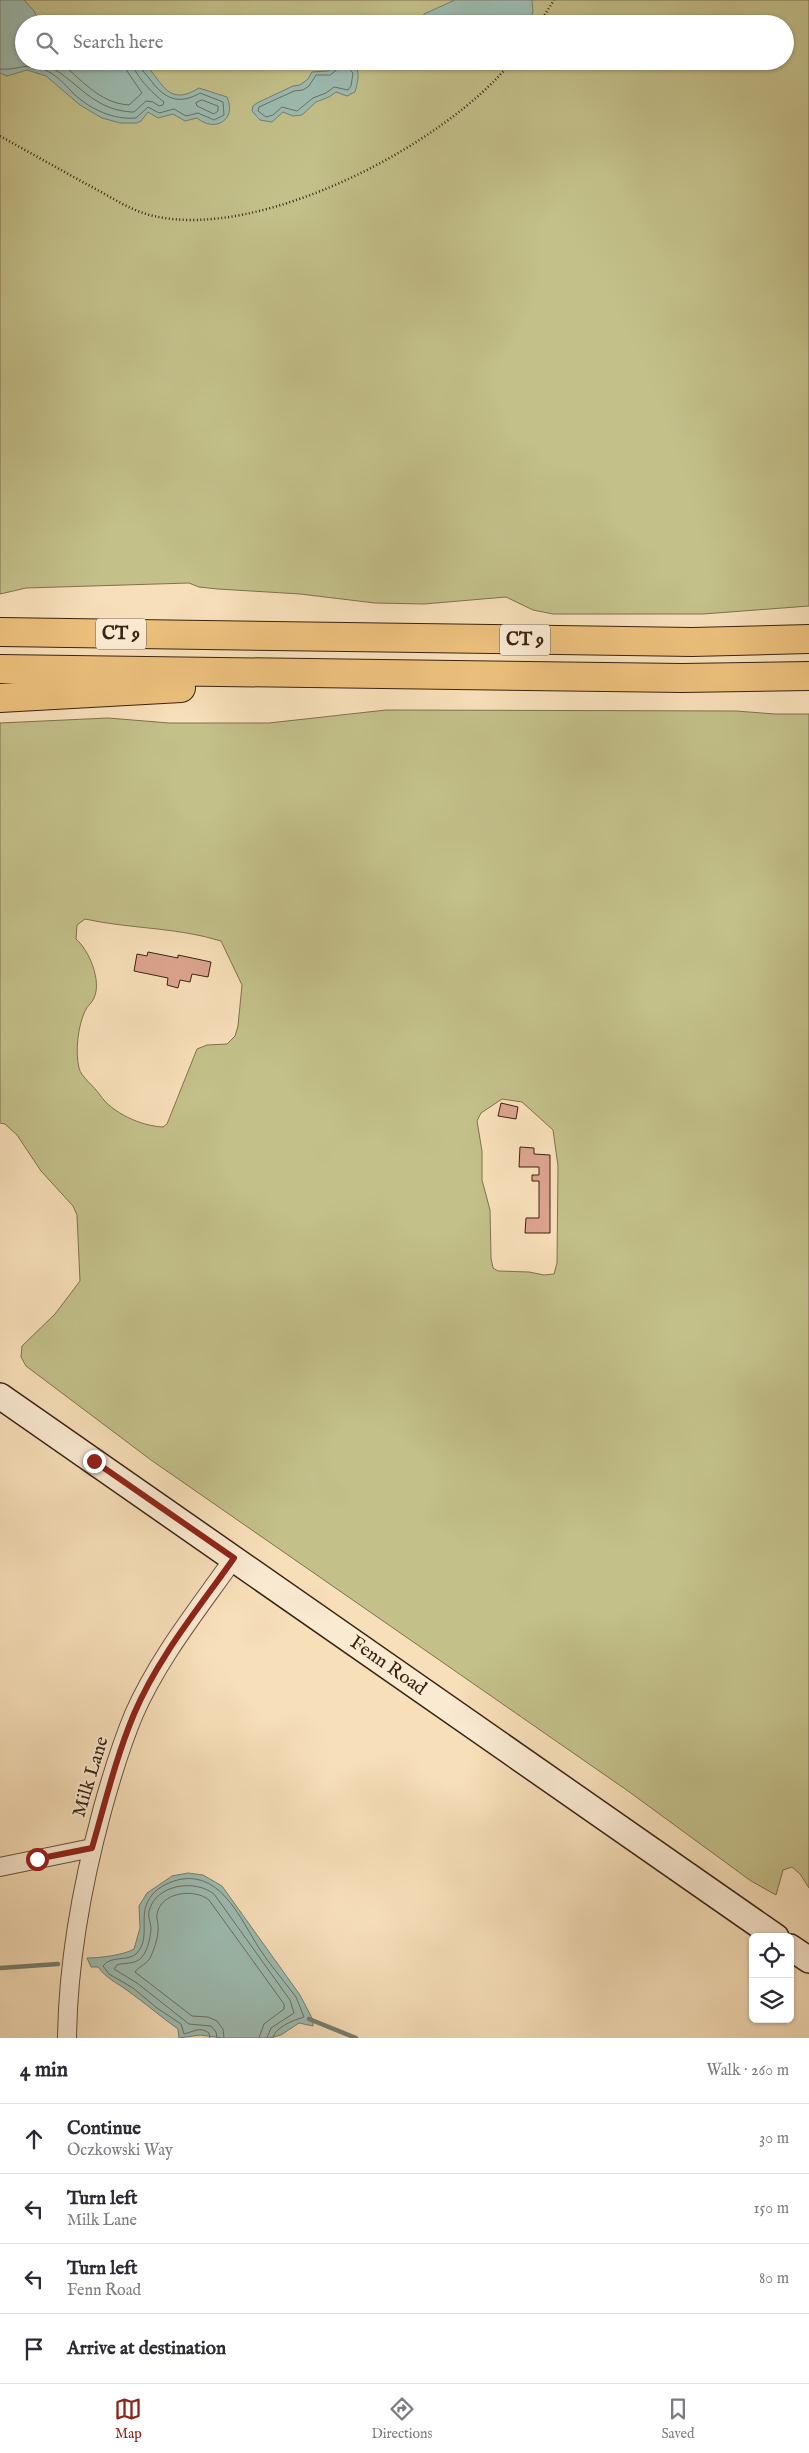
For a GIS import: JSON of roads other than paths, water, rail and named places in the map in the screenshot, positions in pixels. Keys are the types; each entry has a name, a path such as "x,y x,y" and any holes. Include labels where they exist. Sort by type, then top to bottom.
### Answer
{"highway":[{"name":"CT 9","path":"0,632 692,642 809,639"},
{"name":"CT 9","path":"0,669 707,678 809,676"},
{"path":"0,698 187,688 364,687 449,675"}],"street":[{"name":"Fenn Road","path":"0,1396 770,1933"},
{"name":"Milk Lane","path":"67,2038 73,1946 92,1848 116,1762 135,1712 164,1656 234,1558"},
{"path":"0,1867 92,1848"},
{"path":"794,1950 809,1960"}],"water":[{"path":"0,0 24,0 36,15 15,15 15,70 27,70 7,76 0,73"},
{"path":"455,0 532,0 533,11 532,15 424,14"},
{"path":"27,70 150,70 171,93 178,95 187,94 199,88 227,97 229,112 227,118 217,124 204,122 197,118 185,121 173,114 158,118 148,112 137,123 120,123 102,118 80,105 46,76"},
{"path":"357,70 358,82 355,92 347,96 336,92 316,102 302,115 293,116 283,112 272,122 260,120 252,111 253,106 257,103 293,86 300,85 308,79 312,72"},
{"path":"188,1873 203,1875 222,1886 300,1995 313,2020 313,2026 299,2023 281,2035 269,2038 223,2038 200,2035 179,2038 178,2029 108,1977 98,1967 91,1967 87,1958 112,1956 134,1949 140,1928 139,1906 147,1893 172,1876"}],"waterway":[{"path":"0,1968 58,1964"},
{"path":"309,2019 356,2038"}]}
